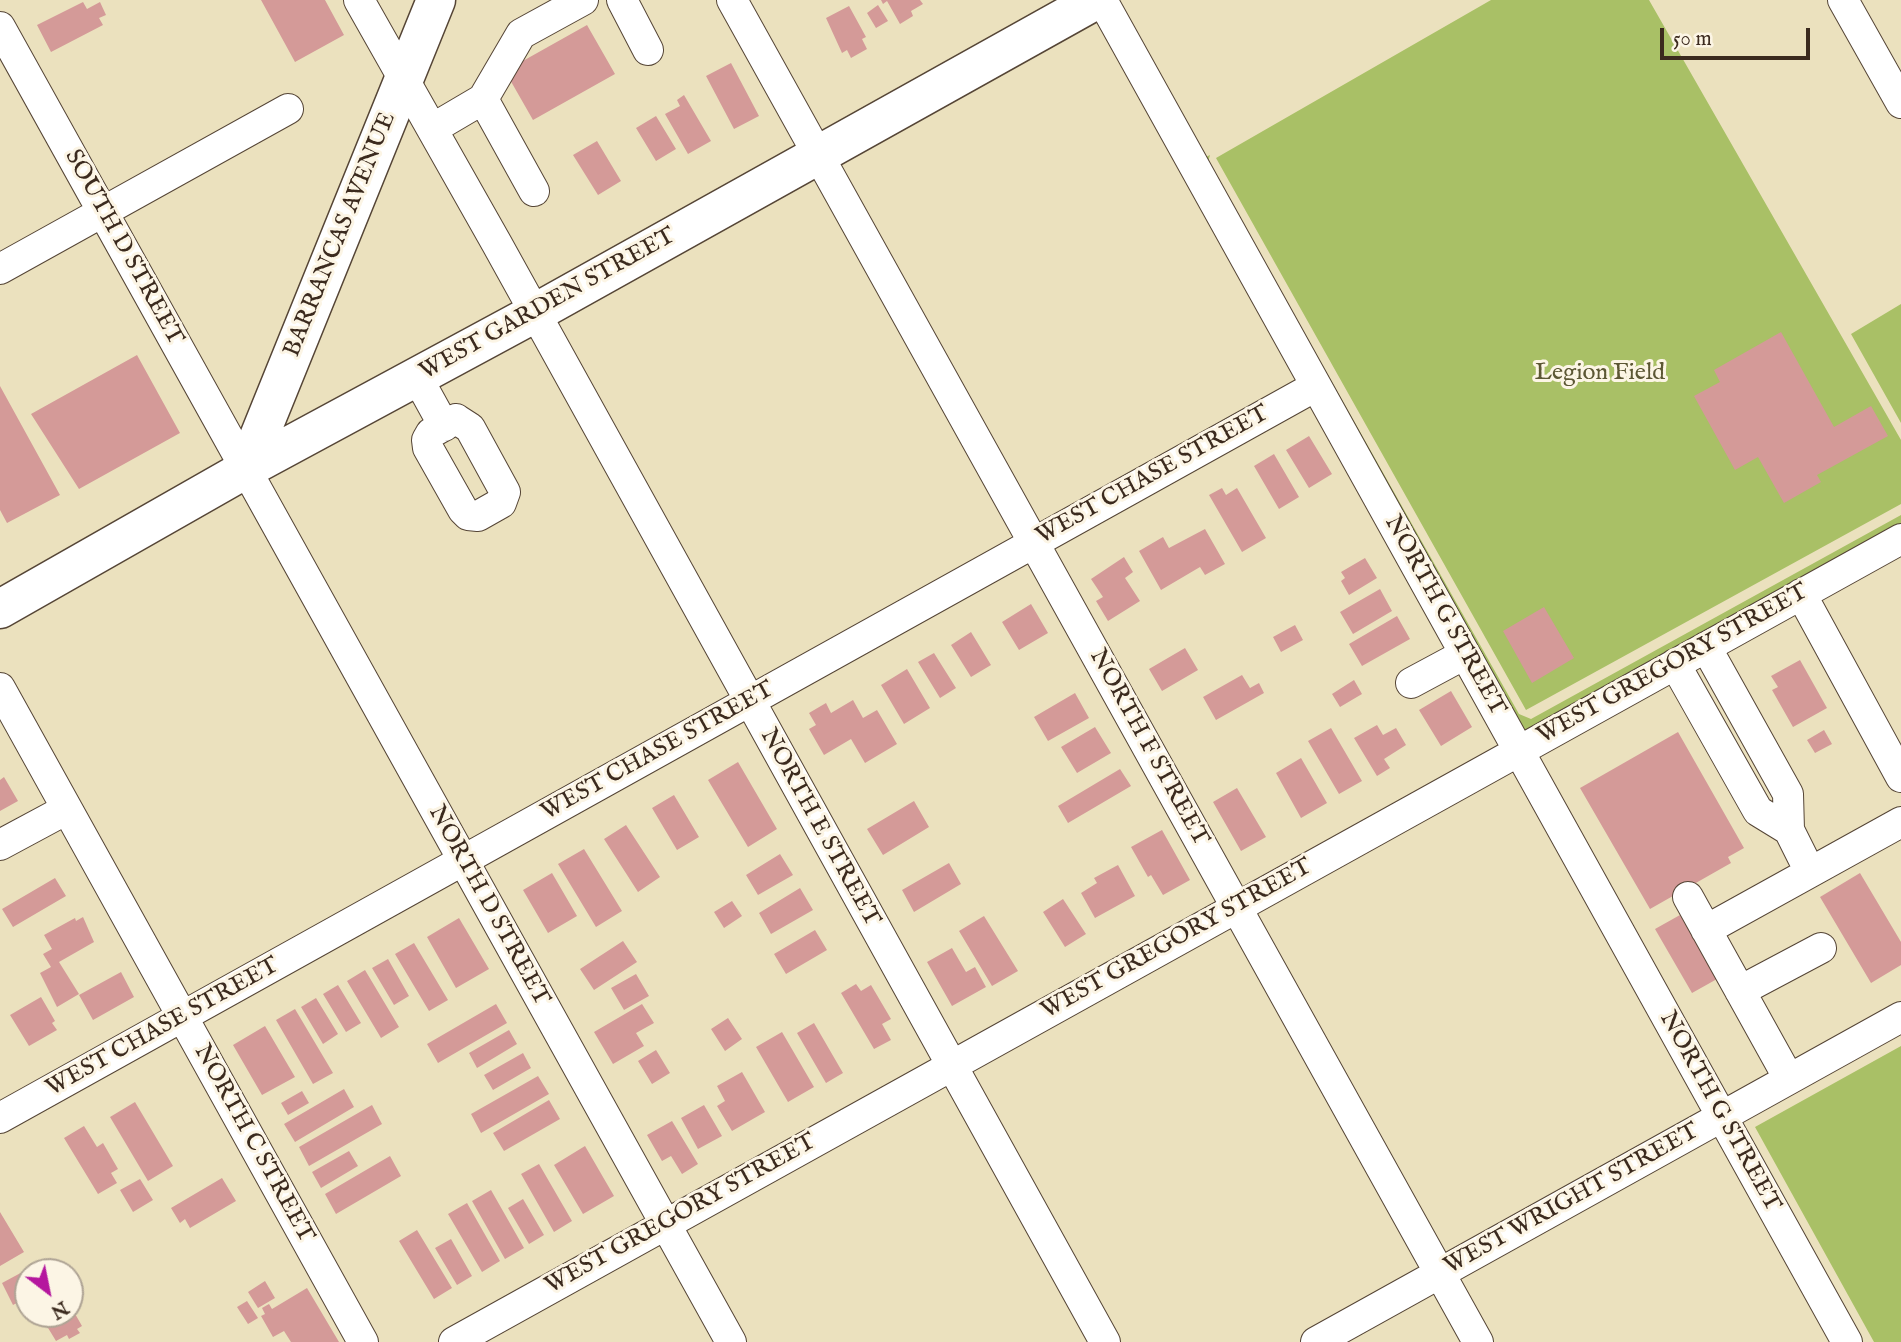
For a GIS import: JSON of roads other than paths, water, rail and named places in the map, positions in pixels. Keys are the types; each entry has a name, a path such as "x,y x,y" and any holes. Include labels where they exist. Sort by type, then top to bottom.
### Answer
{"main road":[{"name":"BARRANCAS AVENUE","path":"246,469 436,0"},
{"name":"WEST GARDEN STREET","path":"0,609 246,469 535,313 1096,0"}],"street":[{"name":"NORTH E STREET","path":"359,0 1105,1342"},
{"path":"432,129 483,99 521,34 583,0"},
{"path":"622,0 648,50"},
{"name":"NORTH F STREET","path":"732,0 1478,1342"},
{"name":"NORTH G STREET","path":"1102,0 1847,1342"},
{"path":"1843,0 1892,65 1901,103"},
{"name":"SOUTH D STREET","path":"0,27 246,469"},
{"path":"483,99 534,191"},
{"path":"0,269 288,109"},
{"path":"417,377 444,426"},
{"name":"WEST CHASE STREET","path":"0,1118 1316,386"},
{"name":"NORTH D STREET","path":"246,469 731,1342"},
{"name":"WEST GREGORY STREET","path":"453,1342 1901,539"},
{"path":"1801,594 1901,777"},
{"path":"1706,647 1788,794 1789,830 1810,872"},
{"path":"1411,683 1465,654"},
{"path":"1675,664 1758,811 1789,830"},
{"name":"NORTH C STREET","path":"0,688 363,1342"},
{"path":"0,845 67,808"},
{"path":"1706,930 1901,822"},
{"path":"1688,897 1789,1079"},
{"path":"1740,991 1821,948"},
{"name":"WEST WRIGHT STREET","path":"1316,1342 1901,1017"}],"park label":[{"name":"Legion Field","path":"1600,374"}]}
